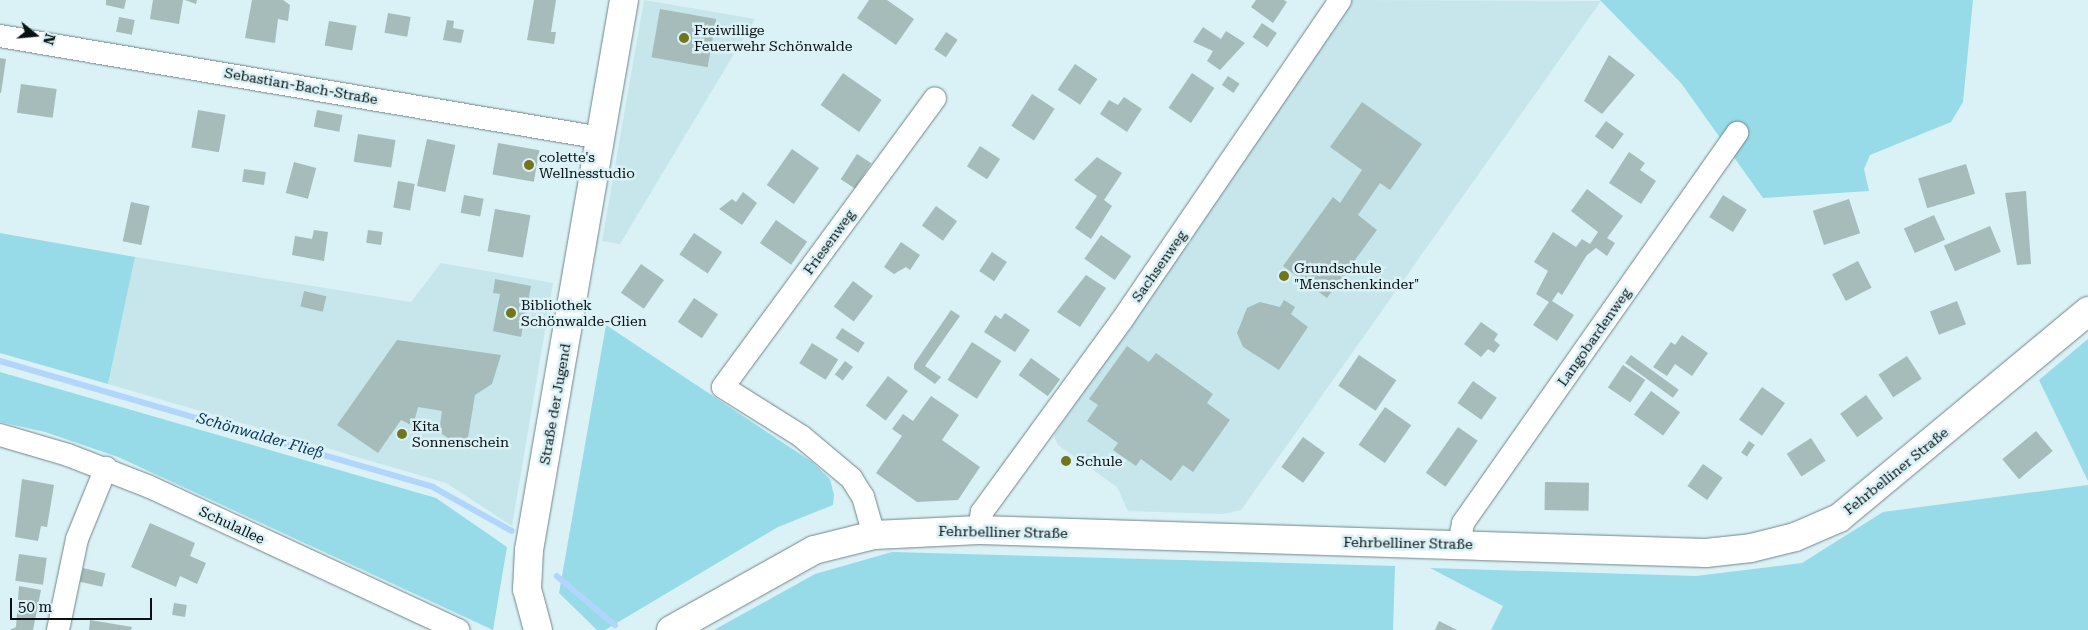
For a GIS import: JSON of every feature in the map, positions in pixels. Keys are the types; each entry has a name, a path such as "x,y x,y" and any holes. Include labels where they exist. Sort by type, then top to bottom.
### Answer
{"main road":[{"name":"Straße der Jugend","path":"538,630 527,589 529,550 624,0"},
{"name":"Fehrbelliner Straße","path":"671,630 807,554 874,535 979,530 1706,553 1795,537 1839,518 2088,311"}],"street":[{"name":"Sachsenweg","path":"979,530 982,512 1122,320 1340,0"},
{"name":"Sebastian-Bach-Straße","path":"0,36 601,138"},
{"name":"Friesenweg","path":"874,535 863,497 851,478 801,436 723,387 935,98"},
{"name":"Langobardenweg","path":"1459,544 1464,523 1737,133"},
{"name":"Schulallee","path":"0,435 106,468 458,630"},
{"path":"58,630 77,539 106,468"}],"shaded area":[{"path":"644,0 755,19 620,244 602,241"},
{"name":"Grundschule \"Menschenkinder\"","path":"1350,0 1601,1 1241,510 1224,514 1128,511 1117,487 1058,445 1054,435"},
{"path":"1600,0 1973,0 1963,102 1951,122 1870,155 1864,169 1869,191 1763,198 1681,83"},
{"path":"0,233 135,257 108,384 0,353"},
{"name":"Kita Sonnenschein","path":"135,257 411,302 441,263 553,283 512,526 446,483 108,384"},
{"path":"606,325 812,462 830,479 834,495 833,505 778,527 605,630 597,630 559,593"},
{"path":"2088,339 2088,481 2039,380"},
{"path":"0,372 436,498 507,547 493,630 118,457 45,432 0,422"},
{"path":"2088,485 2088,630 1491,630 1503,606 1430,568 1696,576 1802,563 1883,512"},
{"path":"892,552 1395,566 1393,630 714,630 815,574"}],"building":[{"path":"106,0 126,0 124,9 106,5"},
{"path":"153,0 183,0 179,24 150,19"},
{"path":"185,0 197,0 196,4"},
{"path":"252,0 283,0 290,5 288,21 278,19 275,43 245,38"},
{"path":"534,0 556,0 551,32 556,32 554,44 527,40"},
{"path":"869,0 887,0 914,19 896,45 857,18"},
{"path":"1256,0 1284,0 1287,2 1273,23 1251,7"},
{"name":"Freiwillige Feuerwehr Schönwalde","path":"660,9 716,19 708,67 651,57"},
{"path":"388,13 411,17 407,37 385,33"},
{"path":"119,17 135,20 132,35 116,32"},
{"path":"447,20 454,21 453,28 464,30 461,43 443,40"},
{"path":"329,21 357,26 352,50 325,46"},
{"path":"1262,23 1277,33 1267,47 1252,37"},
{"path":"1203,27 1221,39 1226,31 1245,43 1220,70 1207,61 1213,51 1193,42"},
{"path":"946,32 958,40 946,57 934,49"},
{"path":"1609,55 1635,75 1602,114 1584,101"},
{"path":"0,58 6,59 1,93 0,93"},
{"path":"1075,64 1097,79 1080,105 1058,90"},
{"path":"843,73 882,100 859,132 821,105"},
{"path":"1192,73 1214,88 1191,123 1169,108"},
{"path":"1228,76 1240,84 1233,93 1222,85"},
{"path":"21,84 57,89 53,118 17,113"},
{"path":"1032,94 1055,109 1034,141 1011,126"},
{"path":"1124,97 1142,109 1127,132 1100,114 1109,100 1118,105"},
{"path":"1362,102 1422,144 1390,190 1380,183 1358,215 1377,230 1327,298 1283,266 1333,197 1340,203 1362,170 1330,147"},
{"path":"198,110 226,115 219,152 191,147"},
{"path":"317,110 343,115 339,132 314,127"},
{"path":"1606,121 1624,134 1613,149 1595,136"},
{"path":"358,134 396,140 391,168 354,162"},
{"path":"427,139 455,145 445,192 417,186"},
{"path":"498,143 539,150 534,182 492,175"},
{"path":"980,146 1000,159 987,179 967,166"},
{"path":"792,149 819,168 794,204 767,185"},
{"path":"1629,152 1645,163 1640,170 1656,181 1641,204 1609,183"},
{"path":"857,154 871,163 855,188 841,179"},
{"path":"1097,157 1122,173 1104,200 1112,206 1091,239 1075,228 1097,196 1074,180"},
{"path":"294,162 316,168 308,199 286,193"},
{"path":"1966,164 1975,194 1927,208 1918,179"},
{"path":"244,169 266,172 264,185 242,182"},
{"path":"398,181 415,184 410,211 393,208"},
{"path":"1587,189 1623,216 1607,238 1615,243 1607,256 1596,248 1587,255 1562,295 1558,292 1552,301 1574,315 1557,341 1533,325 1549,302 1536,294 1548,271 1534,262 1553,232 1576,247 1582,239 1590,244 1598,232 1571,211"},
{"path":"2026,191 2031,264 2017,265 2005,193"},
{"path":"743,192 757,203 742,225 719,209 732,199 736,202"},
{"path":"464,195 484,199 480,216 461,213"},
{"path":"1723,195 1747,210 1733,232 1709,217"},
{"path":"1849,199 1860,233 1824,245 1813,211"},
{"path":"131,202 150,206 141,245 123,241"},
{"path":"936,206 957,221 943,241 922,225"},
{"path":"495,209 530,215 523,258 488,251"},
{"path":"1934,215 1945,240 1915,253 1904,228"},
{"path":"776,220 807,242 791,265 760,243"},
{"path":"1990,226 2001,252 1955,271 1944,246"},
{"path":"314,230 328,232 324,261 292,255 295,236 312,239"},
{"path":"368,230 383,232 381,245 366,243"},
{"path":"694,233 722,252 708,274 679,255"},
{"path":"1101,235 1131,256 1115,280 1084,259"},
{"path":"901,242 920,255 910,270 906,267 894,274 884,267"},
{"path":"992,252 1007,262 994,281 979,271"},
{"path":"1858,261 1872,288 1846,301 1832,274"},
{"path":"641,264 664,280 644,309 621,293"},
{"path":"1086,275 1106,288 1080,327 1057,312"},
{"name":"Bibliothek Schönwalde-Glien","path":"495,279 531,286 521,337 493,331 500,294 493,293"},
{"path":"853,281 873,296 854,322 834,307"},
{"path":"304,291 326,296 323,312 300,307"},
{"path":"694,298 718,314 702,338 678,322"},
{"path":"1284,300 1295,307 1291,314 1308,327 1279,370 1243,347 1237,333 1247,308 1260,302 1280,307"},
{"path":"1957,301 1966,324 1939,335 1930,311"},
{"path":"951,310 960,316 925,366 941,377 935,384 914,369 914,364"},
{"path":"1005,313 1030,330 1015,352 984,332 995,315 1001,319"},
{"path":"1481,322 1498,334 1494,340 1500,345 1494,353 1488,349 1481,357 1464,344"},
{"path":"842,328 865,343 858,353 835,338"},
{"path":"1682,335 1708,353 1692,376 1675,364 1667,376 1653,367 1671,342 1675,345"},
{"path":"397,340 501,355 492,384 475,395 466,450 439,432 442,411 418,407 413,426 401,420 378,453 337,425"},
{"path":"972,342 1001,361 977,399 947,380"},
{"path":"812,343 838,359 826,380 799,363"},
{"path":"1127,346 1149,362 1156,353 1213,394 1207,403 1230,420 1193,472 1183,465 1171,481 1141,459 1136,466 1113,450 1118,443 1087,421 1098,405 1089,399"},
{"path":"1359,355 1396,380 1376,411 1338,386"},
{"path":"1631,355 1679,390 1673,398 1625,363"},
{"path":"1907,356 1922,379 1893,397 1878,375"},
{"path":"1031,358 1060,379 1048,396 1019,375"},
{"path":"845,361 853,367 843,381 835,375"},
{"path":"1623,365 1645,380 1630,402 1608,387"},
{"path":"888,376 908,391 886,421 866,406"},
{"path":"1473,381 1497,398 1481,420 1458,403"},
{"path":"1762,387 1785,403 1762,436 1739,420"},
{"path":"1651,391 1680,412 1663,436 1634,414"},
{"path":"1866,395 1883,418 1857,437 1840,414"},
{"path":"931,396 959,415 942,440 980,467 958,500 917,502 876,473 902,436 892,429 903,414 913,421"},
{"path":"1385,407 1411,425 1385,463 1359,445"},
{"path":"1458,427 1478,441 1446,487 1426,473"},
{"path":"2036,431 2053,451 2019,479 2002,459"},
{"path":"1303,437 1325,453 1303,483 1281,467"},
{"path":"1811,438 1826,461 1801,476 1787,454"},
{"path":"1749,441 1755,445 1747,457 1741,453"},
{"path":"1703,464 1723,478 1707,500 1688,486"},
{"path":"22,479 54,485 47,527 41,526 38,541 15,537"},
{"path":"1545,482 1589,483 1589,511 1545,510"},
{"path":"150,523 195,543 190,556 206,563 197,584 180,576 176,587 131,567"},
{"path":"19,554 47,558 43,585 15,581"},
{"path":"83,568 105,573 102,587 80,582"},
{"path":"19,586 41,590 33,630 10,630 16,627"},
{"path":"174,603 187,605 185,617 172,615"},
{"path":"90,620 132,627 131,630 89,630"},
{"path":"1439,621 1457,630 1435,630"}],"waterway":[{"name":"Schönwalder Fließ","path":"0,361 433,487 512,531"},
{"name":"Schönwalder Fließ","path":"557,576 615,625"}],"place":[{"name":"Freiwillige Feuerwehr Schönwalde","path":"684,38"},
{"name":"colette's Wellnesstudio","path":"529,165"},
{"name":"Grundschule \"Menschenkinder\"","path":"1284,276"},
{"name":"Bibliothek Schönwalde-Glien","path":"511,313"},
{"name":"Kita Sonnenschein","path":"402,434"},
{"name":"Schule","path":"1066,461"}]}
